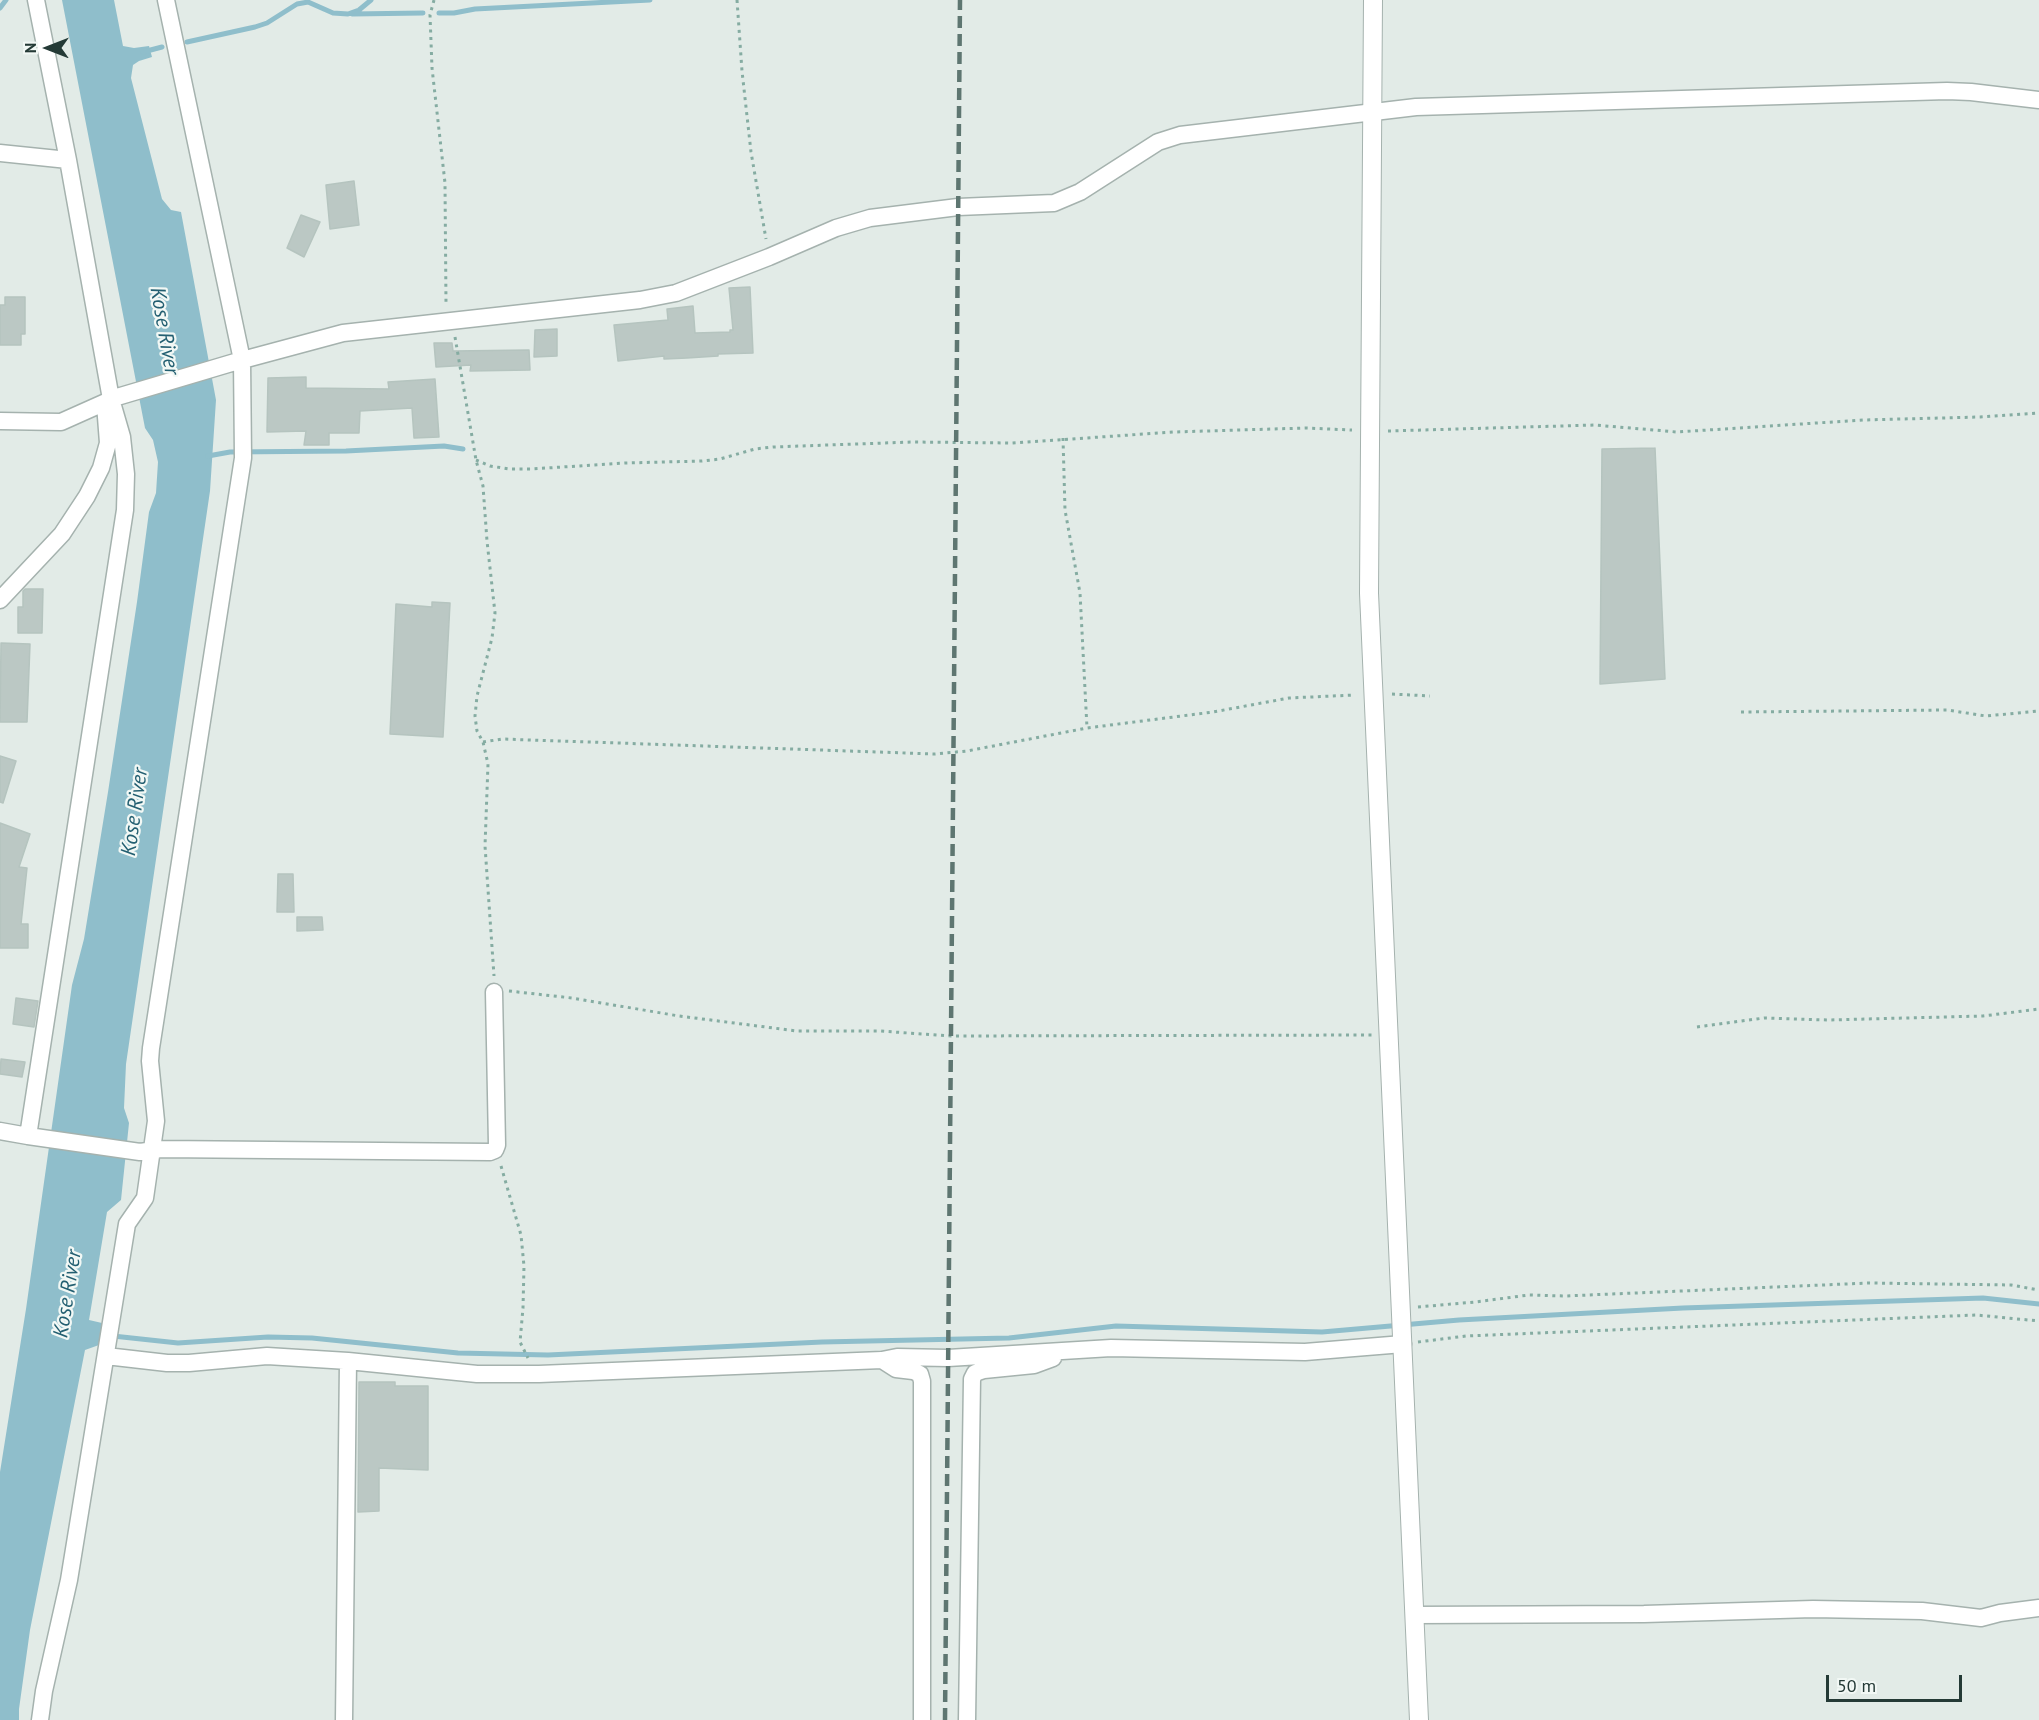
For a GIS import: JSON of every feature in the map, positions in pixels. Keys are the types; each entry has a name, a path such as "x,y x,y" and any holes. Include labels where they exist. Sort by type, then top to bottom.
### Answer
{"street":[{"path":"33,1137 125,510 126,474 122,437 111,400 68,160 36,0"},
{"path":"40,1720 44,1691 69,1580 128,1224 145,1198 146,1151 156,1107 150,1062 151,1048 243,451 239,361 166,0"},
{"path":"1373,0 1369,582 1372,694 1419,1720"},
{"path":"0,421 61,422 111,400 239,361 343,333 640,300 676,293 836,228 870,218 958,207 1054,203 1080,192 1158,142 1180,135 1416,107 1947,92 1971,92 2039,100"},
{"path":"0,153 68,160"},
{"path":"0,600 62,534 87,496 101,468 108,443 111,400"},
{"path":"0,1131 146,1151 495,1150 497,1145 494,992"},
{"path":"107,1352 167,1363 267,1356 348,1361 477,1374 539,1374 882,1360 897,1357 948,1358 1111,1348 1305,1352 1403,1342"},
{"path":"967,1720 972,1379 975,1373 984,1370 1034,1365 1074,1351"},
{"path":"882,1360 896,1369 920,1374 922,1381 922,1720"},
{"path":"344,1720 348,1361"},
{"path":"1415,1615 1644,1614 1813,1609 1922,1611 1981,1618 2039,1608"}],"path":[{"path":"434,0 430,15 432,58 445,183 449,321 483,486 495,614 492,638 477,696 475,716 477,731 483,742 488,764 485,846 494,992 506,991 572,998 679,1016 797,1031 880,1031 951,1036 1388,1034"},
{"path":"737,0 751,152 769,257"},
{"path":"476,460 490,466 531,469 702,461 773,447 912,442 1012,443 1063,438 1223,430 1370,430 1595,425 1677,432 1863,420 2039,413"},
{"path":"1063,438 1065,510 1080,593 1087,728"},
{"path":"483,742 502,739 935,754 967,751 1087,728 1213,712 1289,698 1372,694 1430,696"},
{"path":"1741,712 1947,710 1986,716 2039,711"},
{"path":"1697,1027 1764,1018 1828,1020 1983,1016 2039,1009"},
{"path":"495,1150 521,1235 524,1266 520,1342 529,1359"},
{"path":"1401,1310 1529,1295 1565,1296 1869,1283 2011,1285 2039,1290"},
{"path":"1403,1342 1466,1336 1976,1315 2039,1321"}],"water":[{"name":"Kose River","path":"62,0 114,0 123,46 134,48 149,46 152,57 133,65 131,78 162,199 171,210 181,212 216,400 210,491 126,1064 124,1108 129,1123 121,1200 107,1212 89,1320 102,1323 99,1345 85,1350 30,1630 19,1720 0,1720 0,1472 26,1309 72,985 84,939 149,512 156,493 158,462 153,440 145,428"}],"building":[{"path":"354,181 359,225 330,229 326,185"},
{"path":"301,215 320,222 304,257 287,248"},
{"path":"750,287 753,353 664,359 664,356 618,361 614,325 668,320 667,309 693,306 695,333 730,332 733,330 729,288"},
{"path":"5,297 25,297 25,334 21,334 21,345 0,345 0,305 5,305"},
{"path":"557,329 557,356 534,357 535,330"},
{"path":"434,343 452,343 453,351 529,350 530,370 470,371 471,365 436,367"},
{"path":"306,377 306,388 389,389 388,382 435,379 439,437 414,438 412,408 360,411 359,433 329,433 329,445 304,445 306,431 267,432 268,378"},
{"path":"1655,448 1665,679 1600,684 1602,449"},
{"path":"25,589 43,589 42,633 18,633 18,607 23,607"},
{"path":"432,602 450,603 443,737 390,734 396,604 432,607"},
{"path":"1,643 30,644 27,722 0,722"},
{"path":"0,756 16,761 3,803 0,802"},
{"path":"0,823 30,834 19,867 27,868 21,924 28,924 28,948 0,948"},
{"path":"278,874 293,874 294,912 277,912"},
{"path":"297,917 322,917 323,930 297,931"},
{"path":"16,998 38,1001 34,1027 13,1024"},
{"path":"1,1059 25,1062 22,1077 0,1074"},
{"path":"359,1382 395,1382 395,1386 428,1386 428,1470 379,1468 379,1511 358,1512"}],"waterway":[{"path":"0,8 6,0"},
{"path":"187,42 267,23 297,4 308,2 333,13 348,14 359,10 371,0"},
{"path":"439,13 650,0"},
{"path":"352,14 423,13"},
{"path":"143,52 162,47"},
{"path":"208,456 230,452 346,451 444,446 463,449"},
{"path":"113,1336 178,1343 268,1337 312,1338 458,1353 548,1355 822,1342 1009,1338 1116,1326 1322,1332 1459,1320 1683,1308 1983,1298 2039,1304"}],"railway":[{"path":"945,1720 960,0"}]}
